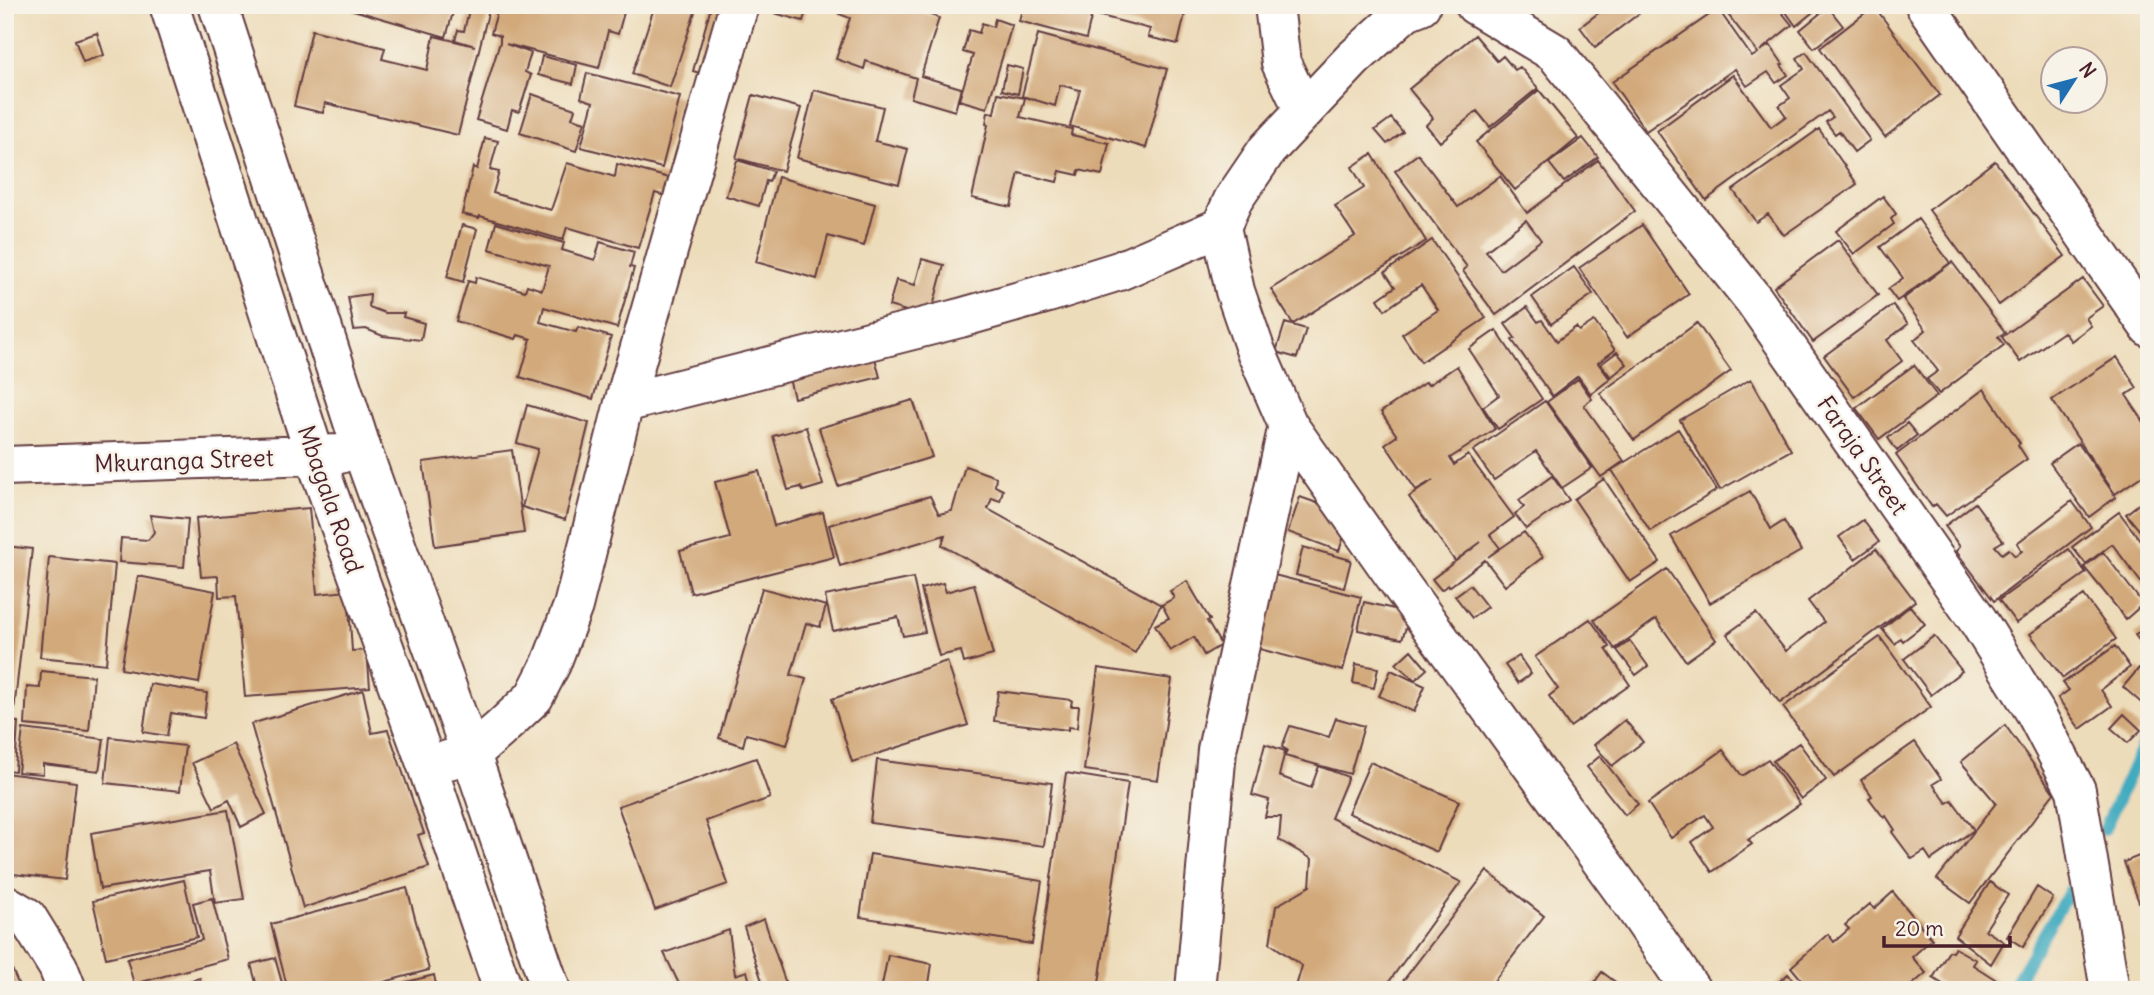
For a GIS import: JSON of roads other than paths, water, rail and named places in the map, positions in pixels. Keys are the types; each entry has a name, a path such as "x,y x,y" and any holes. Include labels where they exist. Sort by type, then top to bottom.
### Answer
{"street":[{"name":"Mbagala Road","path":"169,5 315,455 427,766 503,990"},
{"name":"Mbagala Road","path":"218,5 363,453 471,754 551,990"},
{"path":"427,766 471,754 534,696 551,664 573,606 624,403 739,5"},
{"path":"1273,5 1281,63 1304,111"},
{"path":"1421,5 1406,11 1353,59 1267,150 1233,200 1221,227 1235,291 1255,349 1288,425 1400,584 1632,902 1691,990"},
{"name":"Faraja Street","path":"1475,5 1555,53 1754,300 1979,622 2035,712 2076,790 2110,990"},
{"path":"1925,5 2149,327"},
{"path":"624,403 960,318 1048,293 1119,271 1221,227"},
{"path":"1195,990 1217,750 1288,425"},
{"name":"Mkuranga Street","path":"5,466 363,453"},
{"path":"5,904 27,917 58,967 67,990"}],"waterway":[{"path":"2104,830 2149,731"},
{"path":"2011,990 2070,890"}]}
